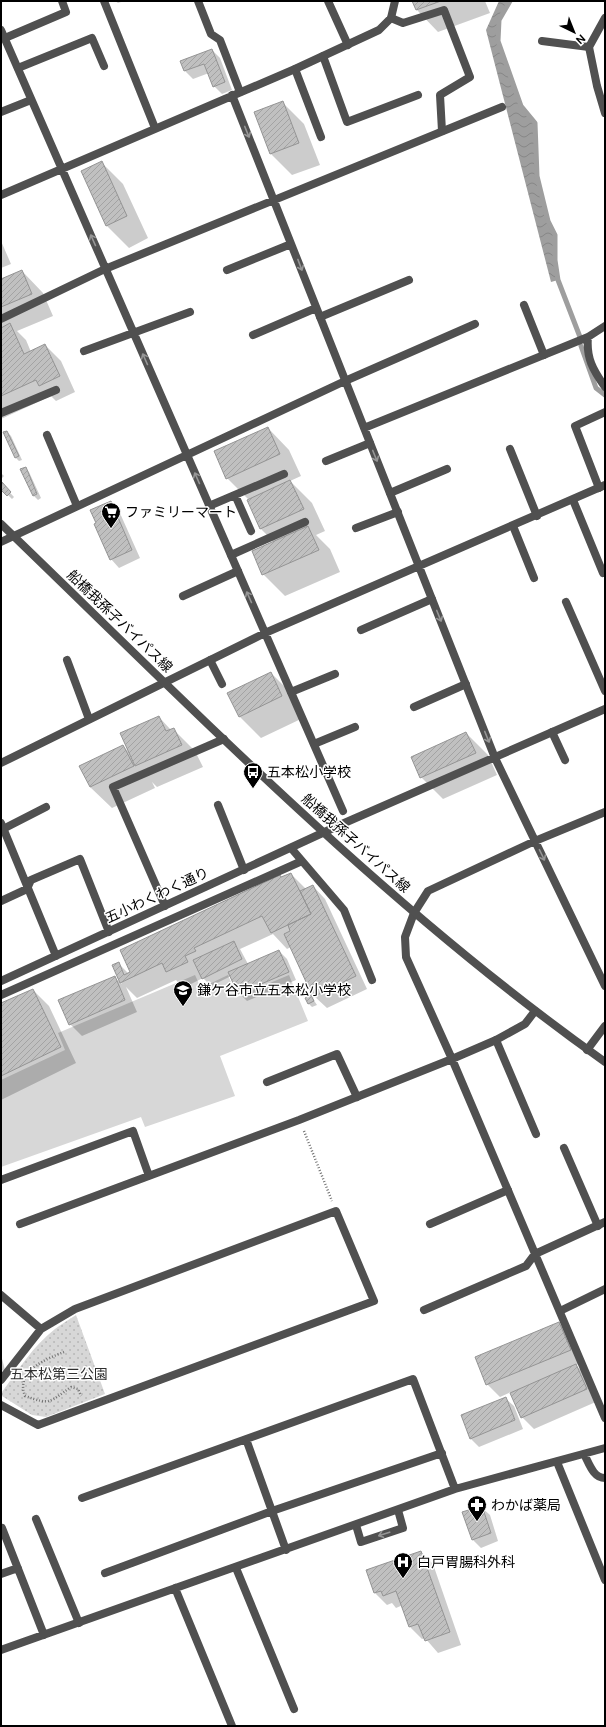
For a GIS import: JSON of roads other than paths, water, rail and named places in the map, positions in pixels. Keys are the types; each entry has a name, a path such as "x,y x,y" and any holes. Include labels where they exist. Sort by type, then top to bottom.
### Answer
{"street":[{"path":"5,38 66,12 62,1"},
{"path":"104,1 155,128"},
{"path":"198,1 211,34 220,40 240,92"},
{"path":"328,1 348,45"},
{"path":"1,195 295,69 379,30 392,18 395,1"},
{"path":"392,18 403,22 444,10 470,77 440,95 442,131"},
{"path":"605,18 589,47 597,86 605,113"},
{"path":"1,30 343,811"},
{"path":"18,68 92,38 104,66"},
{"path":"542,41 589,47"},
{"path":"323,56 347,122 418,95"},
{"path":"295,69 321,137"},
{"path":"232,96 495,758 605,986"},
{"path":"1,112 31,100"},
{"path":"1,319 105,269 502,107"},
{"path":"227,270 291,244"},
{"path":"320,317 409,280"},
{"path":"524,305 544,355"},
{"path":"254,335 316,308"},
{"path":"84,351 190,312"},
{"path":"1,542 345,381 475,324"},
{"path":"364,428 588,337 605,326"},
{"path":"588,337 587,352 597,375 605,387"},
{"path":"1,413 56,390"},
{"path":"1,763 265,633 602,487 575,426 605,412"},
{"path":"47,435 77,506"},
{"path":"326,461 370,443"},
{"path":"510,449 537,516"},
{"path":"390,493 447,469"},
{"path":"209,506 284,474"},
{"path":"235,495 251,531"},
{"path":"573,500 603,573"},
{"path":"356,528 398,512"},
{"path":"231,555 305,522"},
{"name":"船橋我孫子バイパス線","path":"1,524 164,682 324,833 414,913 535,1011 605,1062"},
{"path":"513,526 534,578"},
{"path":"182,596 238,571"},
{"path":"361,630 432,599"},
{"path":"566,602 605,691"},
{"path":"67,660 89,719"},
{"path":"210,660 222,684"},
{"path":"291,692 335,674"},
{"path":"414,707 466,684"},
{"name":"五小わくわく通り","path":"1,981 324,833 605,709"},
{"path":"314,744 355,727"},
{"path":"552,732 565,760"},
{"path":"165,906 113,787 224,739"},
{"path":"218,805 244,870"},
{"path":"46,807 2,826 56,956"},
{"path":"605,812 535,841 428,891 414,913 406,936 406,957 452,1059 605,1418"},
{"path":"291,848 344,910 372,980"},
{"path":"1,901 27,889 31,880 80,859 109,932"},
{"path":"1,995 302,860"},
{"path":"20,1224 299,1120 452,1059 496,1040 526,1024 535,1011"},
{"path":"587,1050 605,1026"},
{"path":"496,1040 536,1134"},
{"path":"267,1082 337,1054 356,1097"},
{"path":"1,1180 133,1131 149,1176"},
{"path":"424,1310 526,1266 535,1254 602,1224 564,1148"},
{"path":"430,1224 508,1190"},
{"path":"1,1380 41,1329 75,1309 336,1211 374,1301 38,1425 1,1405"},
{"path":"560,1311 605,1289"},
{"path":"1,1295 41,1329"},
{"path":"82,1498 413,1378 455,1490"},
{"path":"246,1439 286,1550"},
{"path":"1,1650 455,1490 605,1448"},
{"path":"105,1573 272,1512 442,1453"},
{"path":"584,1454 594,1473 601,1478 605,1478"},
{"path":"557,1462 605,1580"},
{"path":"356,1525 361,1542 403,1528 398,1510"},
{"path":"36,1519 79,1623"},
{"path":"2,1528 44,1635"},
{"path":"1,1574 18,1568"},
{"path":"236,1568 294,1709"},
{"path":"175,1588 232,1726"}],"water":[{"path":"499,1 510,1 499,20 498,41 521,106 535,123 537,176 548,221 555,235 555,260 558,280 551,282 486,30"}],"waterway":[{"path":"510,1 499,20 498,41 521,106 535,123 537,176 548,221 555,235 555,260 558,280 580,337"},
{"path":"581,346 596,388 605,395"}],"place":[{"name":"ファミリーマート","path":"111,529"},
{"name":"五本松小学校","path":"253,789"},
{"name":"鎌ケ谷市立五本松小学校","path":"183,1007"},
{"name":"わかば薬局","path":"477,1522"},
{"name":"白戸胃腸科外科","path":"403,1579"}],"park label":[{"name":"五本松第三公園","path":"59,1374"}]}
